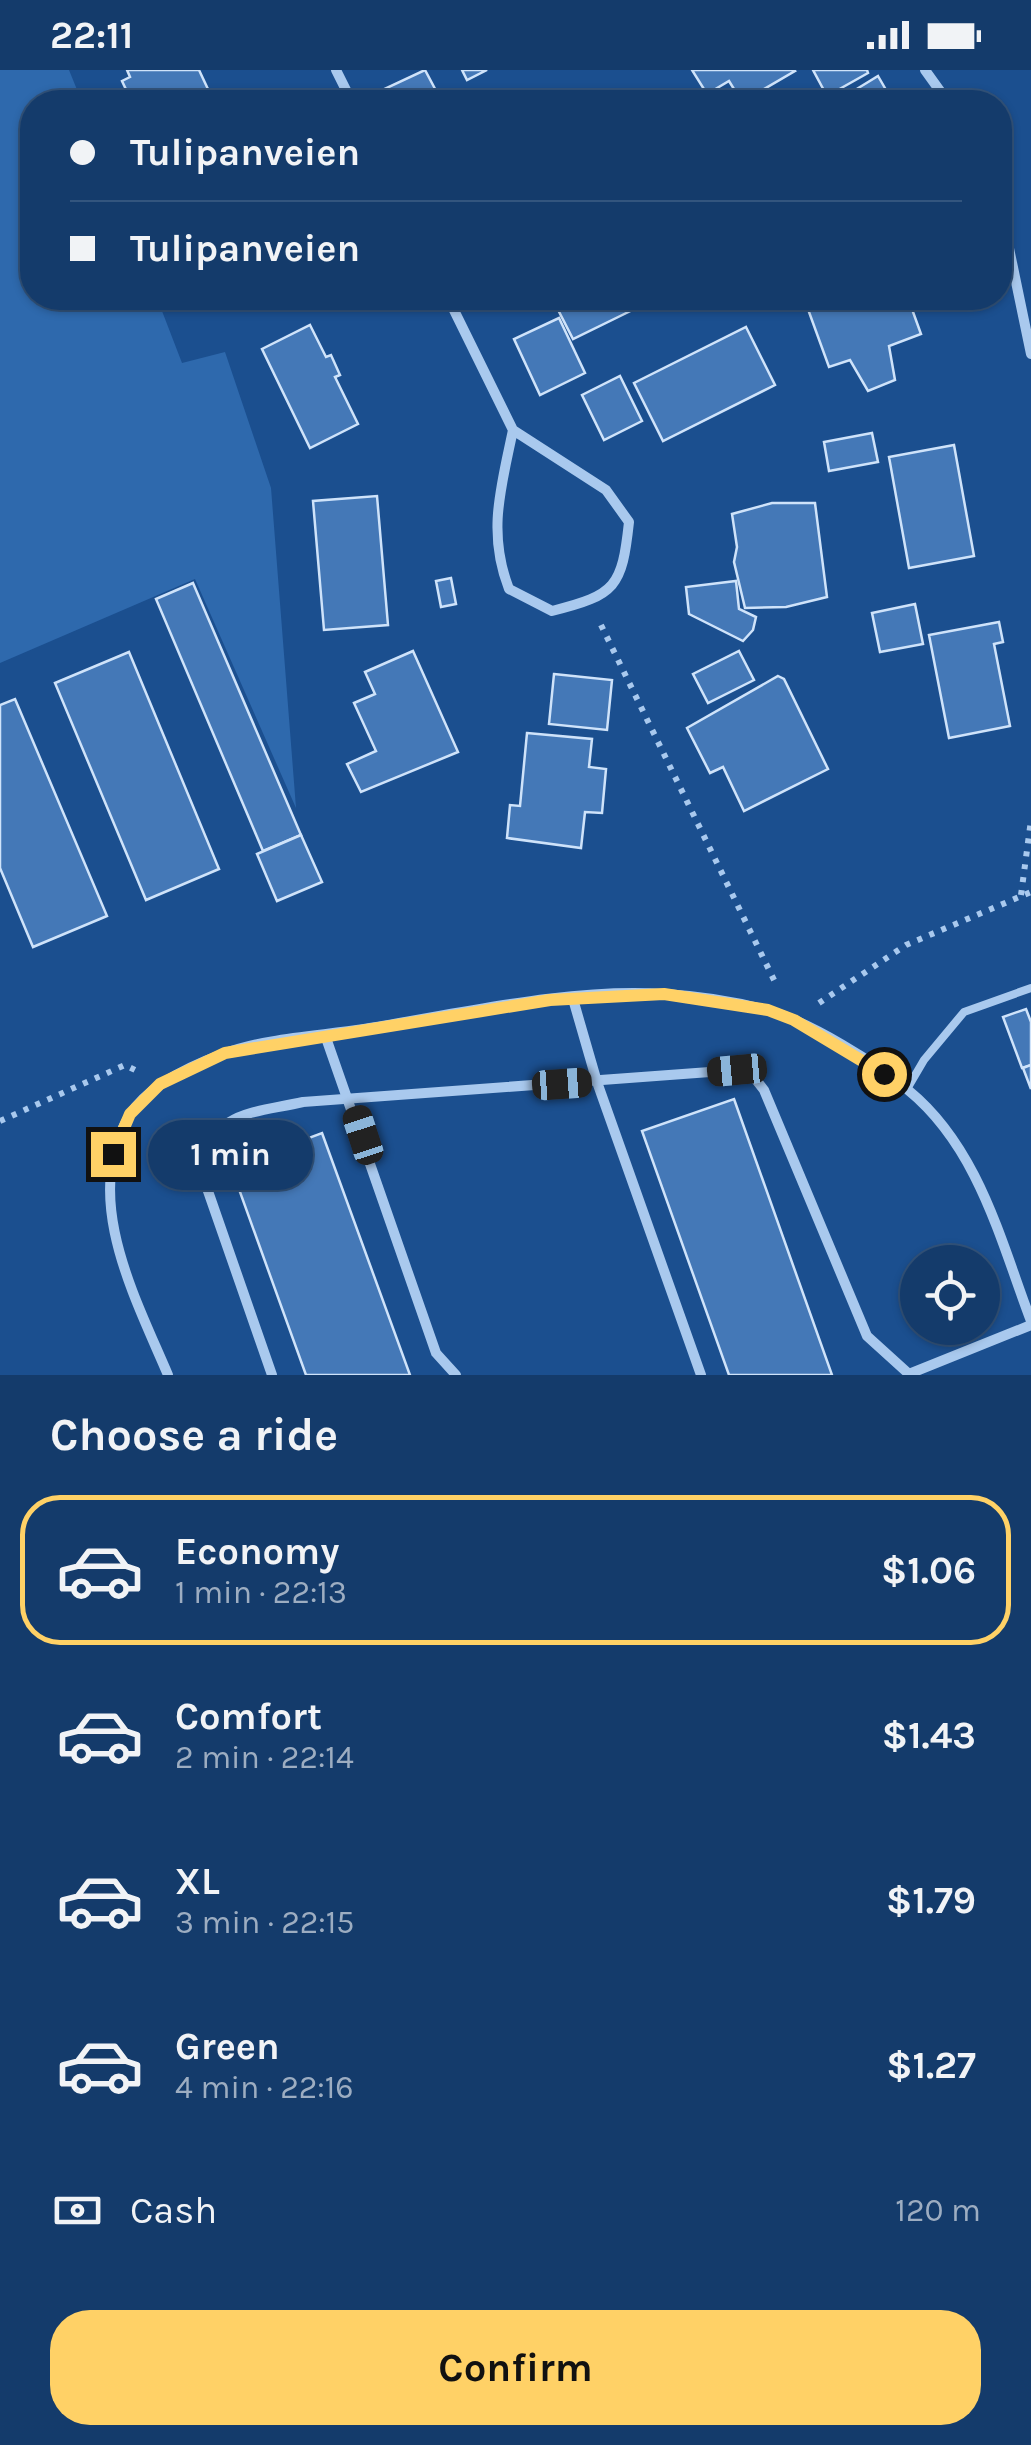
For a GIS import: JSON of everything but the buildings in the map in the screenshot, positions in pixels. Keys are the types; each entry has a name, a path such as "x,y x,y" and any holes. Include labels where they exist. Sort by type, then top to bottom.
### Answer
{"street":[{"path":"1012,263 1031,354"},
{"path":"454,310 513,430 606,490 629,522 624,569 600,598 552,611 509,589 496,554 497,507 513,430"},
{"path":"168,1375 123,1269 109,1192 113,1154 130,1114 160,1084 225,1053 573,999 664,994 768,1010 794,1020 907,1088 937,1118 976,1174 1031,1323 910,1374 867,1336 764,1090 752,1076 737,1070 303,1102 239,1116 216,1130 207,1142 201,1171 272,1375"},
{"path":"573,999 597,1082 701,1375"},
{"path":"325,1035 351,1099 436,1353 456,1375"}],"lane":[{"path":"907,1088 924,1060 964,1012 1031,988"}],"path":[{"path":"589,602 794,1020 906,945 1031,892"},
{"path":"1022,896 1031,820"},
{"path":"0,1121 125,1065 160,1084"}],"shaded area":[{"path":"0,70 69,70 77,90 20,90 20,310 162,310 182,363 225,352 271,488 296,808 195,579 0,663"}],"route":[{"path":"113,1154 130,1114 160,1084 225,1053 550,1000 664,994 768,1010 794,1020 884,1074"}]}
